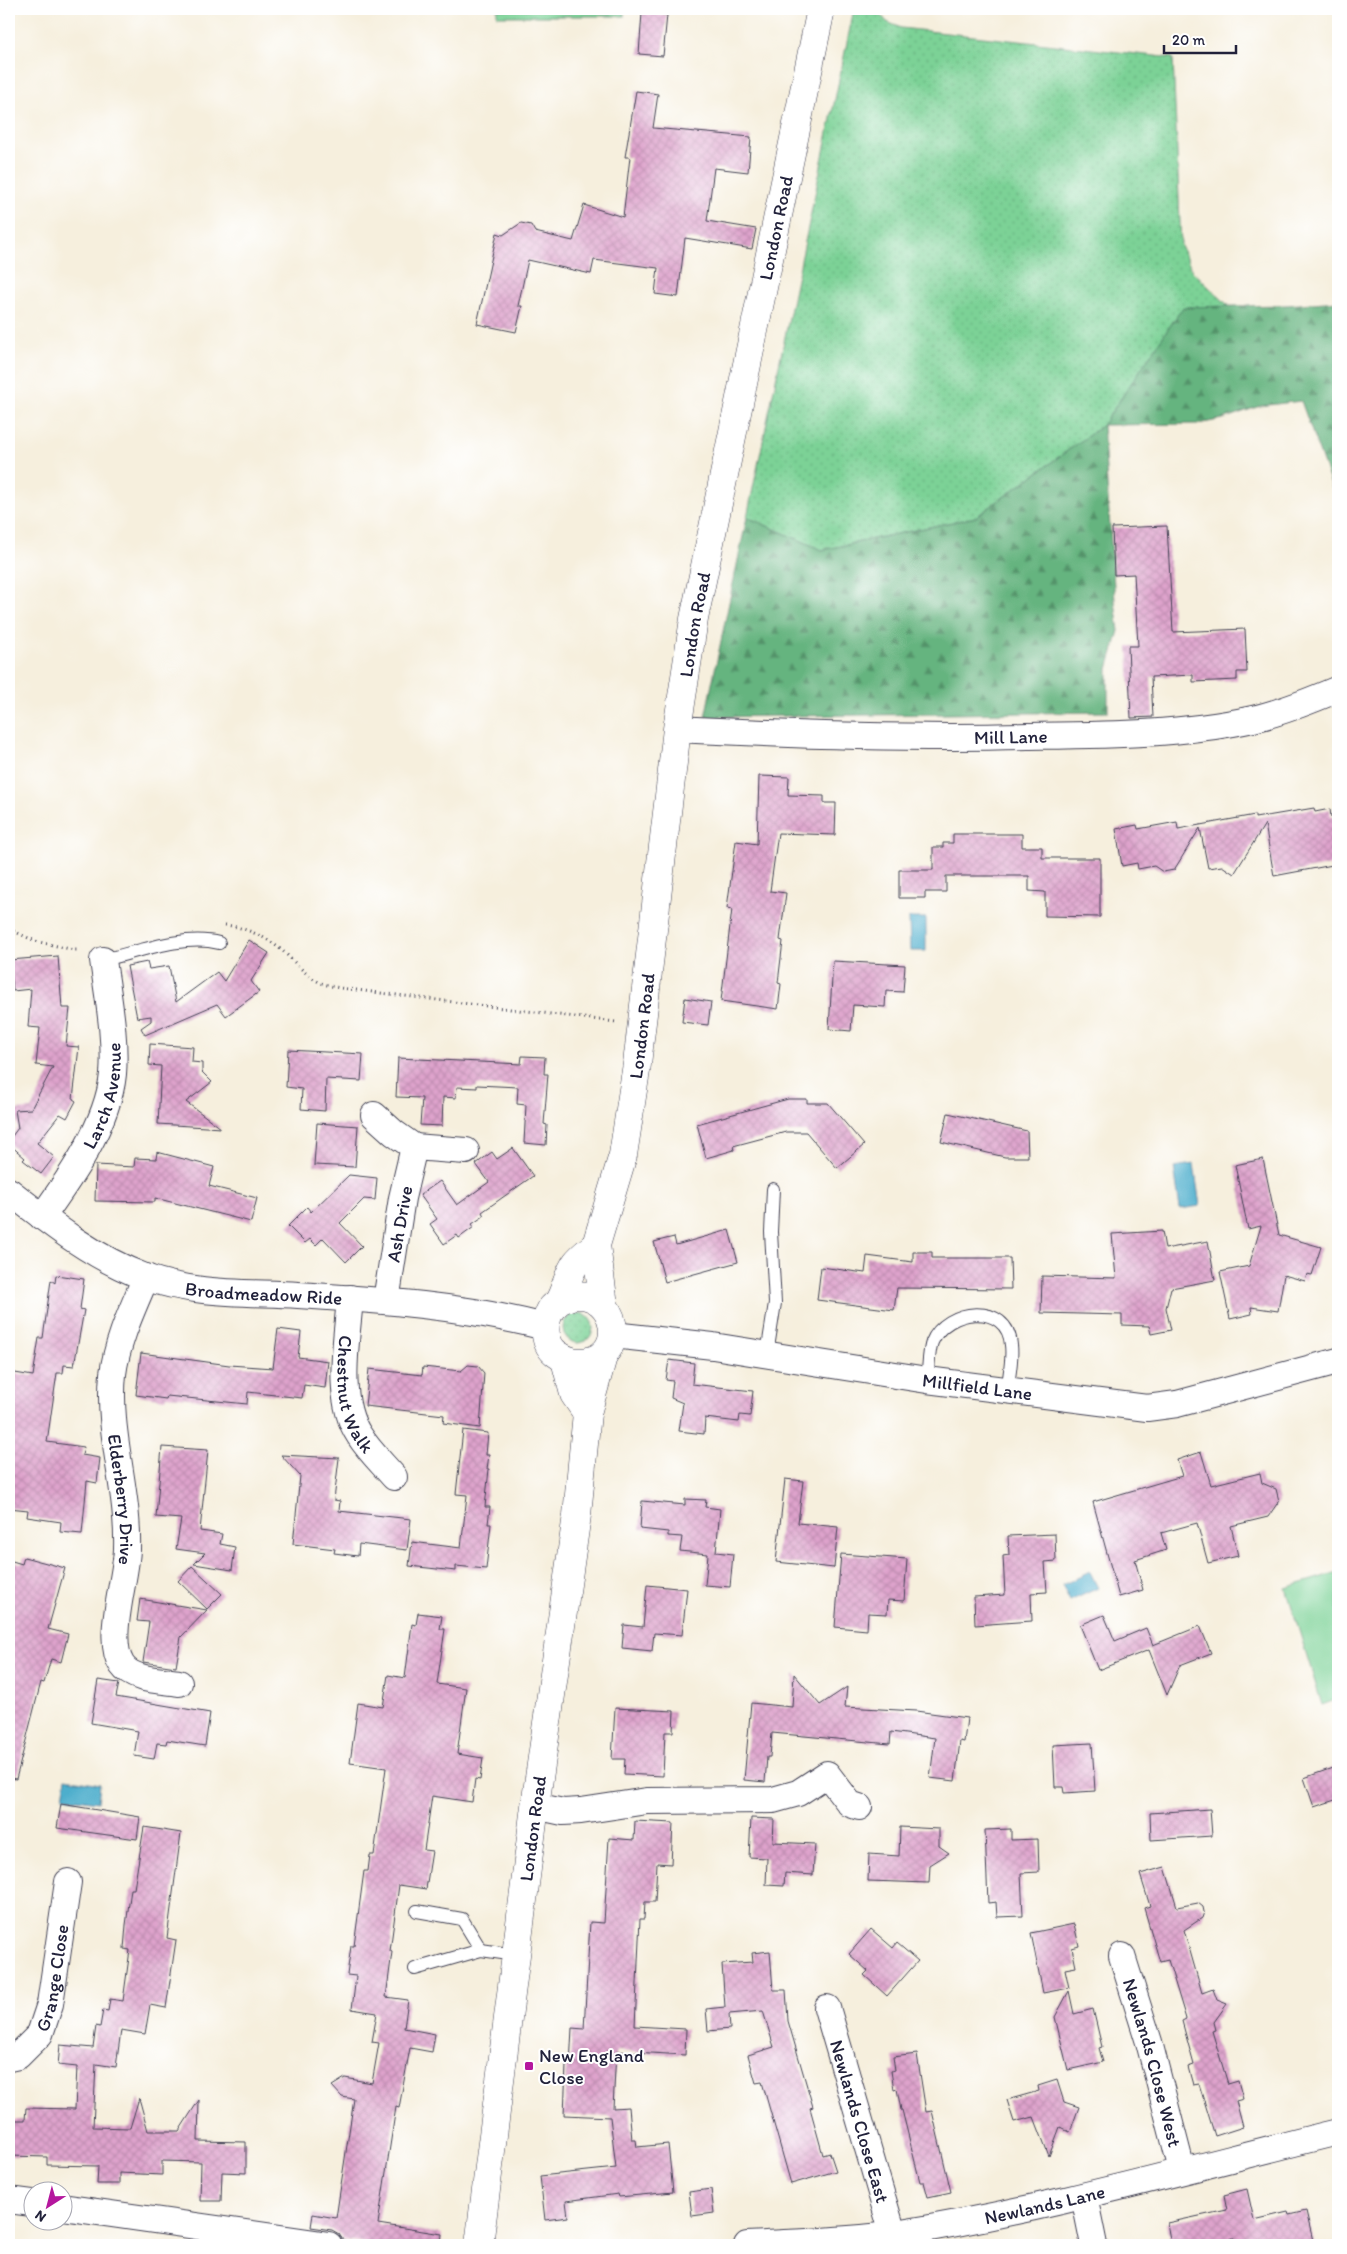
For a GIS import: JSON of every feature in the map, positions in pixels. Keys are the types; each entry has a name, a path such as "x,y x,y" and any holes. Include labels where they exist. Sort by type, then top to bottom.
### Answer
{"main road":[{"name":"London Road","path":"479,2245 535,1806 577,1515 587,1413 608,1344 611,1317 604,1305 596,1245 623,1155 641,1026 677,729 694,619 821,9"},
{"path":"596,1245 576,1263 559,1301 552,1308 545,1327 546,1338 554,1352 565,1360 579,1363 594,1360 608,1344"},
{"path":"559,1301 575,1295 586,1295 604,1305"},
{"path":"565,1360 574,1394 587,1413"}],"street":[{"name":"Mill Lane","path":"677,729 843,737 977,738 1102,735 1220,725 1290,708 1338,689"},
{"name":"Larch Avenue","path":"42,1217 70,1179 94,1135 103,1114 113,1075 112,1022 93,955"},
{"path":"374,1115 394,1133 414,1147 466,1151"},
{"name":"Ash Drive","path":"386,1301 402,1198 414,1147"},
{"name":"Broadmeadow Ride","path":"9,1190 42,1217 109,1262 146,1277 176,1286 205,1290 386,1301 459,1310 545,1327"},
{"name":"Elderberry Drive","path":"146,1277 125,1328 113,1373 112,1405 125,1512 127,1548 125,1576 114,1638 118,1656 128,1670 140,1677 179,1683"},
{"name":"Chestnut Walk","path":"350,1298 344,1385 346,1402 358,1434 394,1477"},
{"name":"Millfield Lane","path":"608,1344 767,1354 927,1380 1147,1408 1177,1404 1338,1361"},
{"path":"535,1806 563,1812 647,1801 773,1800 798,1793 827,1774 850,1804 859,1807"},
{"name":"Grange Close","path":"9,2058 18,2056 40,2034 50,2004 68,1882"},
{"name":"Newlands Close West","path":"1122,1956 1149,2042 1182,2170"},
{"name":"Newlands Close East","path":"828,2008 892,2234"},
{"name":"Newlands Lane","path":"747,2245 892,2234 975,2219 1084,2196 1338,2132"},
{"path":"1084,2196 1094,2245"},
{"path":"9,2200 22,2202"},
{"path":"72,2208 329,2245"}],"lane":[{"path":"93,955 191,940 208,940 219,943"},
{"path":"767,1354 775,1303 770,1232 773,1189"},
{"path":"927,1380 932,1342 939,1332 949,1321 965,1315 982,1313 996,1319 1008,1333 1011,1345 1007,1390"},
{"path":"417,1911 462,1919 481,1950"},
{"path":"415,1968 481,1950 516,1955"}],"path":[{"path":"216,924 235,926 264,939 279,948 307,974 321,983 340,988 641,1026"},
{"path":"9,929 35,941 93,955"}],"green space":[{"path":"497,9 624,9 624,16 497,16"},
{"path":"854,9 876,9 887,22 901,28 1173,58 1181,246 1192,271 1229,306 1179,313 1103,425 976,517 822,550 747,517"},
{"path":"1338,301 1338,504 1301,401 1260,406 1223,419 1199,424 1103,425 1183,307 1286,305"},
{"path":"1103,425 1115,601 1119,631 1108,669 1108,712 705,717 747,517 822,550 976,517"},
{"path":"578,1313 589,1317 593,1328 589,1339 578,1343 567,1339 563,1328 567,1317"},
{"path":"1338,1572 1338,1699 1322,1705 1286,1588"}],"water":[{"path":"909,918 926,918 926,951 910,951"},
{"path":"1194,1164 1200,1206 1180,1209 1174,1167"},
{"path":"1090,1572 1098,1588 1070,1601 1062,1585"},
{"path":"66,1778 100,1784 98,1802 63,1797"}],"building":[{"path":"642,13 667,15 663,56 639,54"},
{"path":"636,91 658,94 653,128 751,137 748,172 714,168 707,221 756,229 752,249 685,238 678,297 655,294 658,268 594,260 591,274 528,260 518,306 522,306 516,332 477,324 497,233 503,235 521,223 531,225 535,232 573,241 584,205 623,217 630,157 625,157"},
{"path":"1167,526 1173,632 1245,629 1247,672 1237,672 1237,680 1193,682 1193,675 1151,677 1153,717 1131,718 1128,646 1138,646 1134,574 1114,575 1112,528"},
{"path":"759,776 789,777 788,795 824,796 824,803 836,803 835,835 778,833 770,891 786,893 780,940 783,941 778,983 781,984 778,1009 721,1001 732,909 727,908 736,841 757,844"},
{"path":"1314,808 1315,812 1330,809 1331,817 1338,815 1338,864 1274,876 1265,824 1234,874 1222,866 1208,868 1200,828 1174,870 1163,872 1154,866 1138,869 1137,863 1122,866 1116,829 1137,825 1138,829 1177,822 1178,829 1255,815 1255,818"},
{"path":"953,834 1022,834 1022,847 1042,847 1042,858 1100,858 1100,917 1045,916 1045,892 1029,891 1029,876 946,876 946,892 925,892 925,898 899,898 899,870 933,870 933,847 943,847 943,843 953,843"},
{"path":"249,940 269,953 251,981 259,992 226,1016 217,1004 145,1035 141,1028 151,1021 151,1016 137,1018 127,966 147,962 149,969 169,966 176,1002 217,972 224,981"},
{"path":"58,956 62,1008 70,1008 66,1046 79,1047 73,1099 76,1101 67,1118 60,1114 37,1143 54,1157 41,1174 23,1160 25,1158 9,1144 9,1140 18,1128 15,1110 31,1109 53,1067 36,1065 40,1028 28,1027 31,989 13,991 10,960"},
{"path":"833,961 905,965 903,992 886,991 885,1007 853,1005 851,1031 829,1029"},
{"path":"685,998 711,1002 708,1025 682,1022"},
{"path":"150,1044 193,1047 192,1062 202,1063 202,1072 212,1082 186,1102 221,1128 158,1124 161,1066 149,1065"},
{"path":"288,1050 363,1054 361,1081 326,1079 325,1111 301,1109 302,1089 286,1087"},
{"path":"522,1056 545,1057 544,1074 548,1074 544,1124 547,1125 546,1145 524,1143 526,1105 517,1104 518,1087 477,1085 477,1088 457,1087 456,1098 443,1097 442,1126 420,1125 422,1098 396,1097 398,1058 521,1064"},
{"path":"788,1099 807,1099 807,1103 828,1103 864,1145 837,1168 806,1132 786,1132 733,1146 734,1150 706,1158 697,1124"},
{"path":"948,1113 1027,1131 1028,1157 1005,1157 941,1142"},
{"path":"317,1123 358,1126 355,1167 314,1165"},
{"path":"513,1148 533,1176 482,1212 484,1216 472,1224 474,1227 459,1238 457,1235 444,1244 430,1224 437,1219 420,1195 440,1181 457,1205 489,1182 476,1164 492,1152 497,1159"},
{"path":"157,1152 214,1167 209,1186 257,1198 251,1222 155,1198 155,1202 95,1201 96,1165 134,1167 135,1158 156,1159"},
{"path":"1263,1159 1279,1235 1321,1247 1312,1275 1307,1274 1305,1281 1284,1275 1278,1311 1251,1307 1252,1314 1230,1319 1220,1272 1249,1266 1261,1226 1248,1229 1235,1165"},
{"path":"349,1175 377,1178 375,1200 364,1199 340,1223 362,1246 346,1262 323,1238 316,1245 310,1239 305,1243 288,1226 307,1207 311,1212"},
{"path":"729,1230 738,1262 665,1282 654,1242 674,1237 676,1245"},
{"path":"1162,1231 1165,1249 1208,1241 1215,1280 1171,1288 1166,1308 1171,1330 1151,1334 1149,1326 1122,1325 1122,1315 1041,1313 1042,1276 1116,1278 1112,1234"},
{"path":"913,1252 932,1252 932,1258 1010,1258 1011,1289 897,1288 894,1310 817,1300 821,1267 865,1273 867,1256 913,1262"},
{"path":"56,1275 84,1279 80,1309 84,1310 74,1366 64,1365 63,1373 57,1373 47,1442 84,1447 82,1455 100,1458 97,1483 87,1481 82,1534 60,1532 61,1522 27,1517 28,1510 9,1508 9,1372 33,1376 39,1338 43,1338 51,1280 55,1283"},
{"path":"278,1329 301,1332 298,1357 328,1361 325,1388 304,1385 302,1398 248,1392 247,1404 167,1396 166,1399 136,1395 141,1353 229,1365 273,1368"},
{"path":"669,1360 694,1363 692,1384 753,1391 750,1416 740,1415 739,1422 705,1418 704,1434 679,1431 683,1403 671,1398 673,1381 666,1380"},
{"path":"468,1365 478,1366 484,1373 480,1428 443,1423 444,1415 365,1406 369,1369 422,1375 423,1367 461,1371"},
{"path":"463,1430 488,1433 486,1455 489,1455 487,1469 489,1469 485,1507 490,1507 488,1524 491,1524 486,1569 456,1566 456,1571 409,1566 412,1542 461,1548 467,1495 456,1494"},
{"path":"162,1447 208,1450 200,1531 222,1534 220,1544 235,1547 232,1570 194,1564 205,1553 176,1549 181,1519 156,1517"},
{"path":"1201,1452 1211,1485 1260,1473 1262,1483 1276,1489 1279,1501 1268,1517 1231,1526 1238,1556 1208,1563 1197,1523 1161,1533 1166,1550 1135,1560 1143,1590 1119,1597 1093,1502 1182,1476 1177,1460"},
{"path":"281,1455 339,1458 334,1500 340,1501 339,1511 411,1519 407,1550 359,1544 358,1556 334,1553 335,1549 293,1544 300,1476"},
{"path":"785,1479 803,1481 798,1523 838,1527 834,1568 776,1562"},
{"path":"685,1499 706,1500 705,1507 720,1509 716,1552 733,1554 730,1587 705,1585 708,1554 680,1551 682,1537 668,1536 668,1532 640,1529 642,1501 685,1505"},
{"path":"1055,1534 1056,1561 1045,1562 1047,1592 1031,1593 1032,1621 975,1625 974,1597 1005,1595 1003,1556 1009,1555 1008,1536"},
{"path":"841,1554 907,1559 904,1601 888,1600 887,1614 868,1613 867,1630 835,1627"},
{"path":"24,1557 65,1568 48,1629 68,1634 61,1662 51,1659 44,1683 41,1682 16,1779 9,1778 9,1560 22,1564"},
{"path":"192,1566 222,1594 207,1609 178,1581"},
{"path":"647,1585 687,1589 682,1635 654,1633 652,1651 622,1648 624,1625 643,1627"},
{"path":"140,1599 207,1610 181,1637 176,1667 143,1662 149,1622 137,1621"},
{"path":"418,1613 442,1616 440,1629 445,1629 437,1684 466,1688 457,1754 483,1758 480,1780 475,1779 472,1802 432,1796 424,1850 432,1851 426,1889 399,1885 386,1997 408,2000 404,2028 435,2034 432,2052 410,2048 399,2108 396,2107 378,2224 442,2234 441,2245 378,2245 343,2240 339,2234 332,2230 311,2227 313,2214 336,2218 354,2099 342,2097 332,2086 345,2078 372,2083 379,2043 372,2042 377,2013 352,2009 356,1976 347,1975 351,1946 354,1946 364,1871 368,1871 370,1855 374,1855 386,1768 350,1763 358,1703 383,1707 388,1675 405,1678 412,1624 416,1625"},
{"path":"1104,1615 1115,1641 1146,1628 1153,1645 1200,1626 1211,1653 1180,1665 1167,1695 1149,1650 1098,1670 1080,1625"},
{"path":"794,1674 820,1705 847,1687 845,1707 916,1711 967,1718 964,1742 960,1741 955,1781 930,1778 935,1738 891,1732 890,1744 772,1733 770,1757 767,1757 765,1782 744,1780 751,1703 792,1707"},
{"path":"98,1680 119,1683 116,1697 210,1713 205,1746 167,1740 166,1744 157,1743 154,1759 134,1756 138,1731 91,1723"},
{"path":"615,1708 674,1711 673,1732 665,1732 663,1776 624,1774 625,1759 612,1759"},
{"path":"1092,1743 1095,1791 1064,1793 1063,1787 1055,1787 1053,1745"},
{"path":"1338,1766 1338,1799 1314,1807 1304,1778"},
{"path":"61,1804 140,1817 137,1839 57,1828"},
{"path":"1210,1809 1212,1836 1151,1840 1150,1813"},
{"path":"751,1818 774,1819 773,1842 815,1844 813,1875 785,1873 784,1886 766,1885 767,1858 749,1857"},
{"path":"635,1821 673,1823 671,1864 657,1863 655,1902 645,1902 644,1919 640,1919 635,2026 686,2029 685,2055 616,2051 613,2108 629,2107 632,2140 636,2140 637,2147 668,2144 673,2192 619,2197 618,2194 566,2201 568,2217 545,2220 540,2176 616,2168 610,2117 564,2115 566,2065 570,2065 572,2028 584,2029 590,1922 604,1923 609,1838 634,1840"},
{"path":"144,1827 181,1833 167,1938 176,1940 166,2008 150,2005 145,2034 121,2030 116,2067 96,2064 93,2127 130,2128 139,2098 148,2131 179,2131 199,2100 198,2141 246,2142 246,2173 222,2172 221,2201 200,2201 201,2162 162,2161 162,2175 119,2173 119,2184 97,2184 98,2166 47,2165 47,2157 9,2156 9,2120 25,2120 26,2108 75,2109 77,2067 58,2065 60,2045 93,2048 96,2026 100,2027 103,2010 108,2011 110,1999 123,2001 130,1950 124,1949 126,1925 131,1889 134,1889"},
{"path":"900,1827 939,1829 939,1846 949,1853 930,1865 929,1883 868,1881 869,1854 899,1856"},
{"path":"1011,1829 1011,1840 1038,1839 1039,1872 1021,1873 1023,1916 997,1917 996,1902 988,1903 985,1830"},
{"path":"1165,1867 1177,1907 1198,1903 1203,1907 1202,1918 1184,1930 1202,1993 1213,1989 1217,2000 1227,2004 1214,2022 1216,2030 1212,2031 1228,2084 1238,2081 1243,2099 1236,2101 1243,2127 1215,2136 1199,2084 1193,2085 1188,2067 1194,2065 1182,2021 1186,2019 1168,1960 1160,1962 1144,1908 1150,1906 1140,1874"},
{"path":"1074,1924 1079,1946 1072,1948 1076,1967 1065,1969 1069,1988 1043,1993 1031,1933"},
{"path":"871,1929 893,1948 897,1943 918,1961 887,1996 864,1975 868,1971 849,1954"},
{"path":"770,1951 773,1990 786,1990 788,2021 813,2107 810,2108 823,2155 830,2153 836,2171 791,2184 762,2082 756,2083 748,2055 774,2047 763,2011 729,2014 730,2029 708,2031 706,2009 725,2007 722,1964 753,1962 752,1953"},
{"path":"1069,1991 1074,2014 1093,2009 1102,2047 1099,2048 1103,2062 1068,2070 1055,2017"},
{"path":"917,2054 926,2112 932,2111 951,2192 928,2197 924,2182 920,2182 897,2089 894,2090 891,2071 895,2070 893,2057"},
{"path":"1057,2080 1064,2102 1079,2107 1070,2132 1060,2127 1049,2156 1034,2117 1014,2122 1007,2100 1039,2091 1038,2086"},
{"path":"711,2189 714,2213 692,2216 689,2192"},
{"path":"1247,2189 1254,2220 1288,2212 1289,2215 1306,2211 1314,2245 1235,2245 1234,2238 1200,2245 1171,2245 1167,2223 1227,2210 1224,2195"}],"place":[{"name":"New England Close","path":"529,2066"}]}
